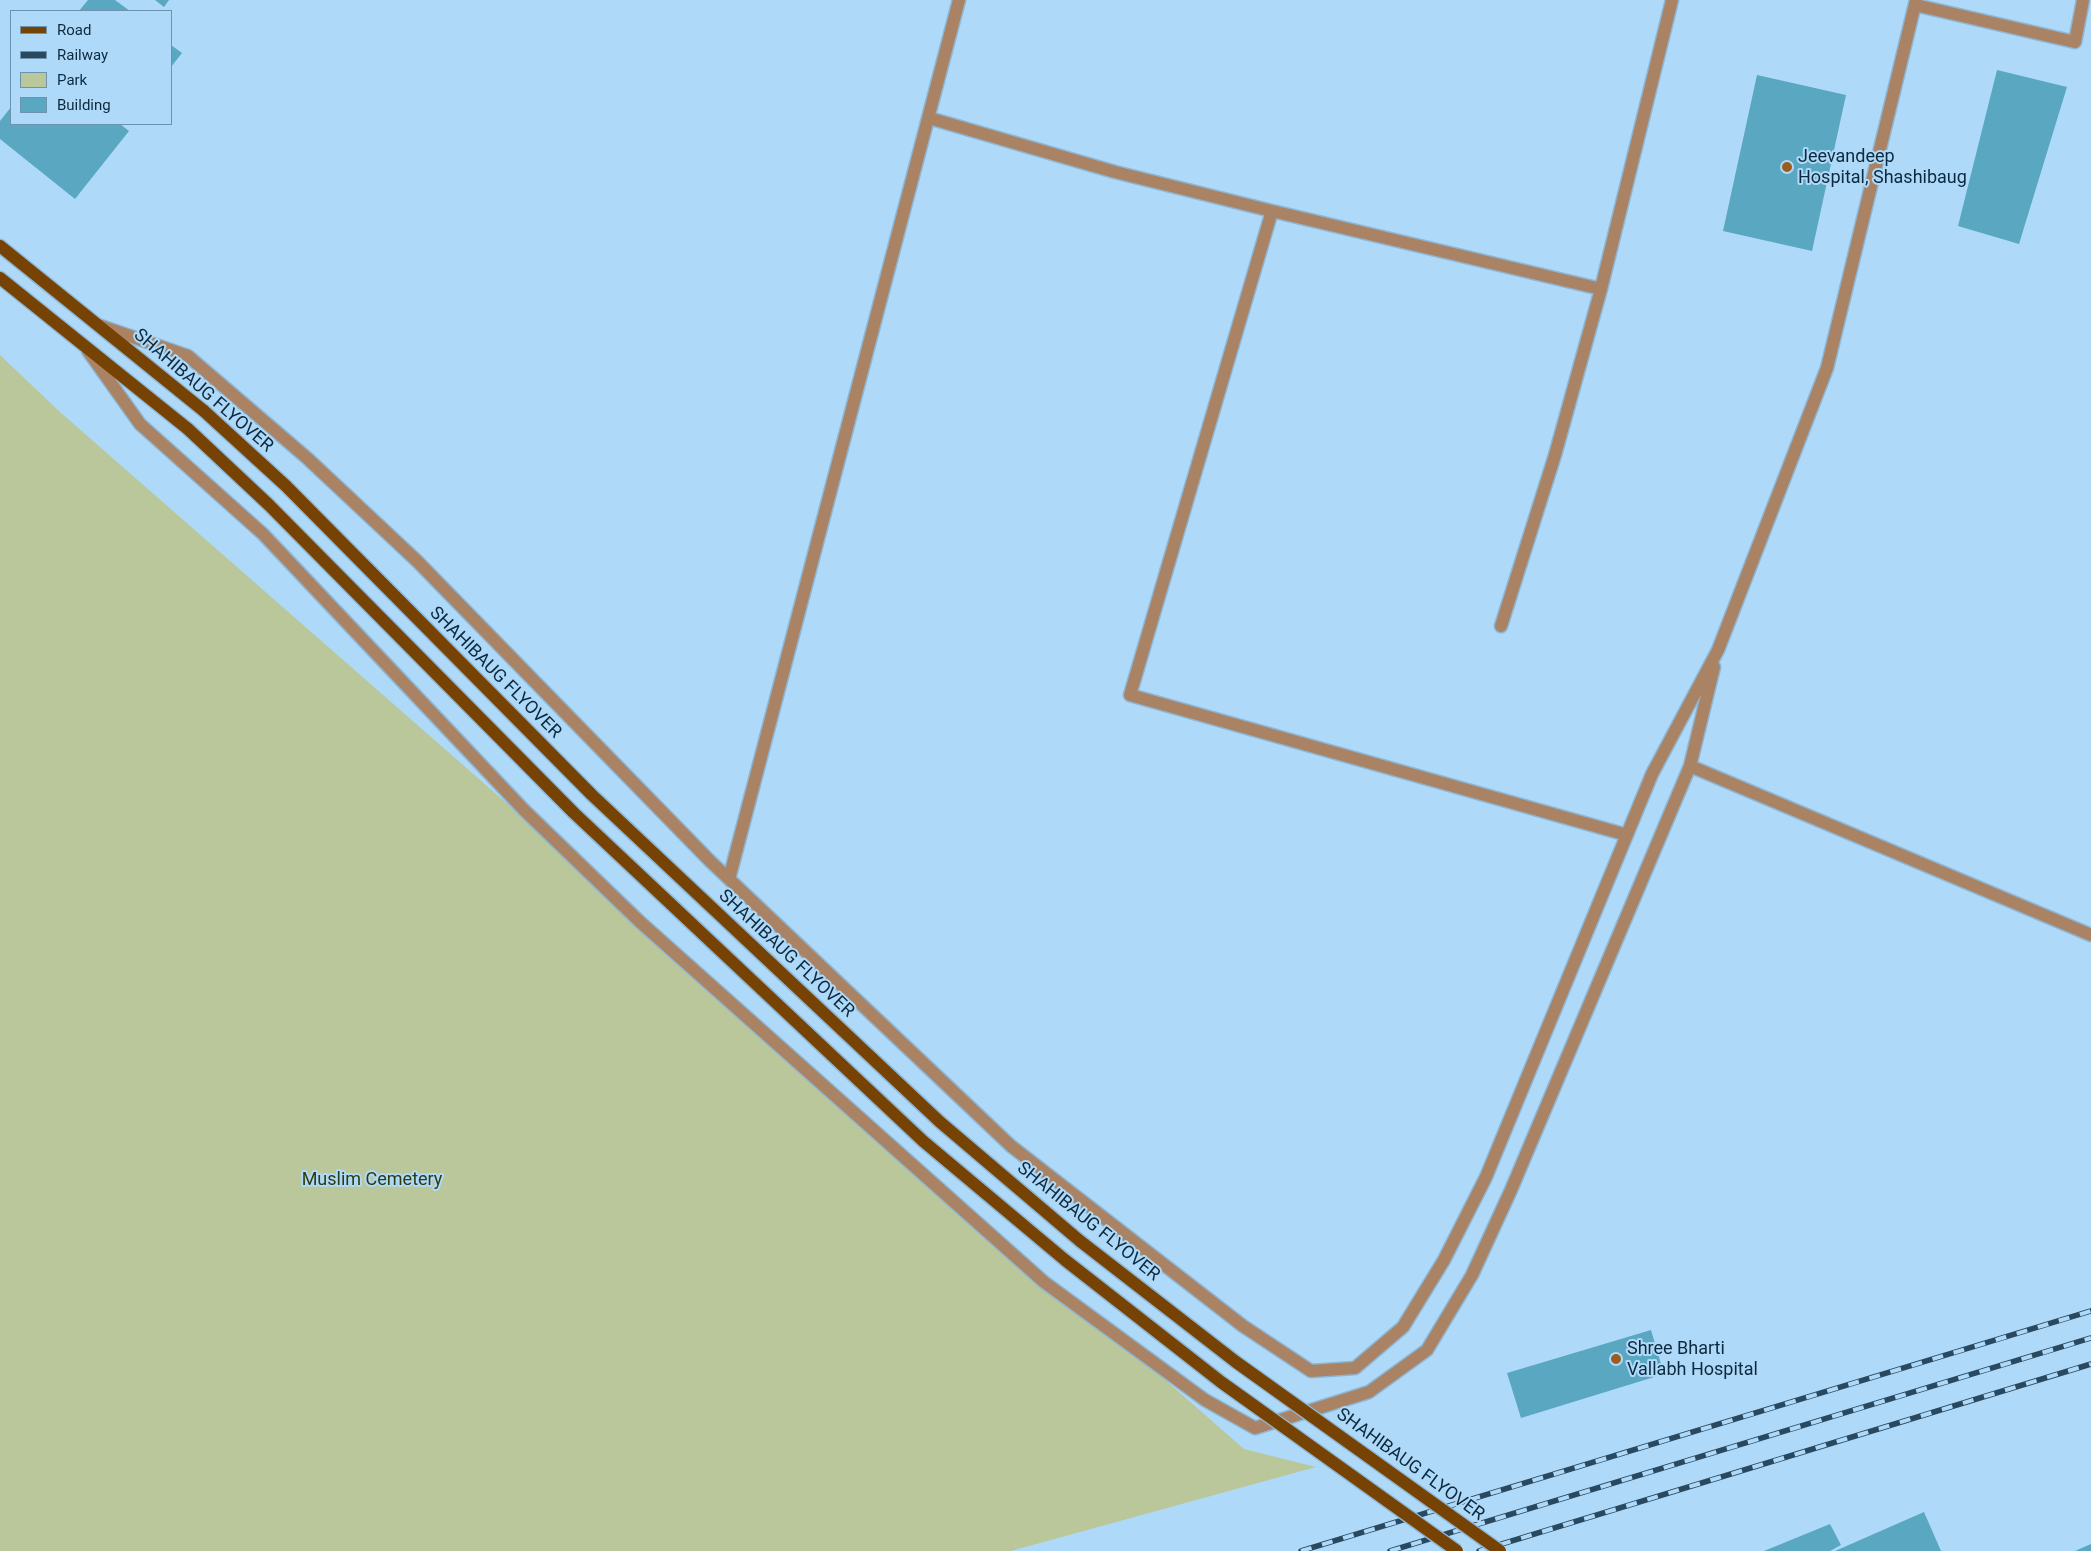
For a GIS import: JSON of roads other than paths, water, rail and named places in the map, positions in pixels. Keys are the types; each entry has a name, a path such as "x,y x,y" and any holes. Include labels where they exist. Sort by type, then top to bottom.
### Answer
{"main road":[{"name":"SHAHIBAUG FLYOVER","path":"0,246 204,411 286,486 592,795 940,1122 1080,1241 1236,1362 1500,1551"},
{"path":"0,278 188,430 269,505 574,813 923,1141 1065,1260 1221,1382 1457,1551"}],"street":[{"path":"729,879 959,0"},
{"path":"1501,626 1555,455 1601,289 1672,0"},
{"path":"98,324 188,356 307,458 417,561 729,879 1011,1146 1243,1326 1312,1371 1355,1368 1403,1327 1444,1260 1486,1177 1652,774 1718,650 1827,368 1915,2 2075,42 2083,0"},
{"path":"929,118 1115,172 1601,289"},
{"path":"1272,211 1130,695 1627,835"},
{"path":"85,346 140,424 263,534 524,810 639,921 1044,1282 1204,1400 1255,1428 1369,1392 1427,1350 1472,1275 1511,1190 1690,766 1718,650"},
{"path":"1690,766 2091,935"}],"railway":[{"path":"1301,1551 2091,1311"},
{"path":"1390,1551 2091,1338"},
{"path":"1479,1551 2091,1364"}],"place":[{"name":"Jeevandeep Hospital, Shashibaug","path":"1787,167"},
{"name":"Shree Bharti Vallabh Hospital","path":"1616,1359"}],"park label":[{"name":"Muslim Cemetery","path":"372,1180"}]}
